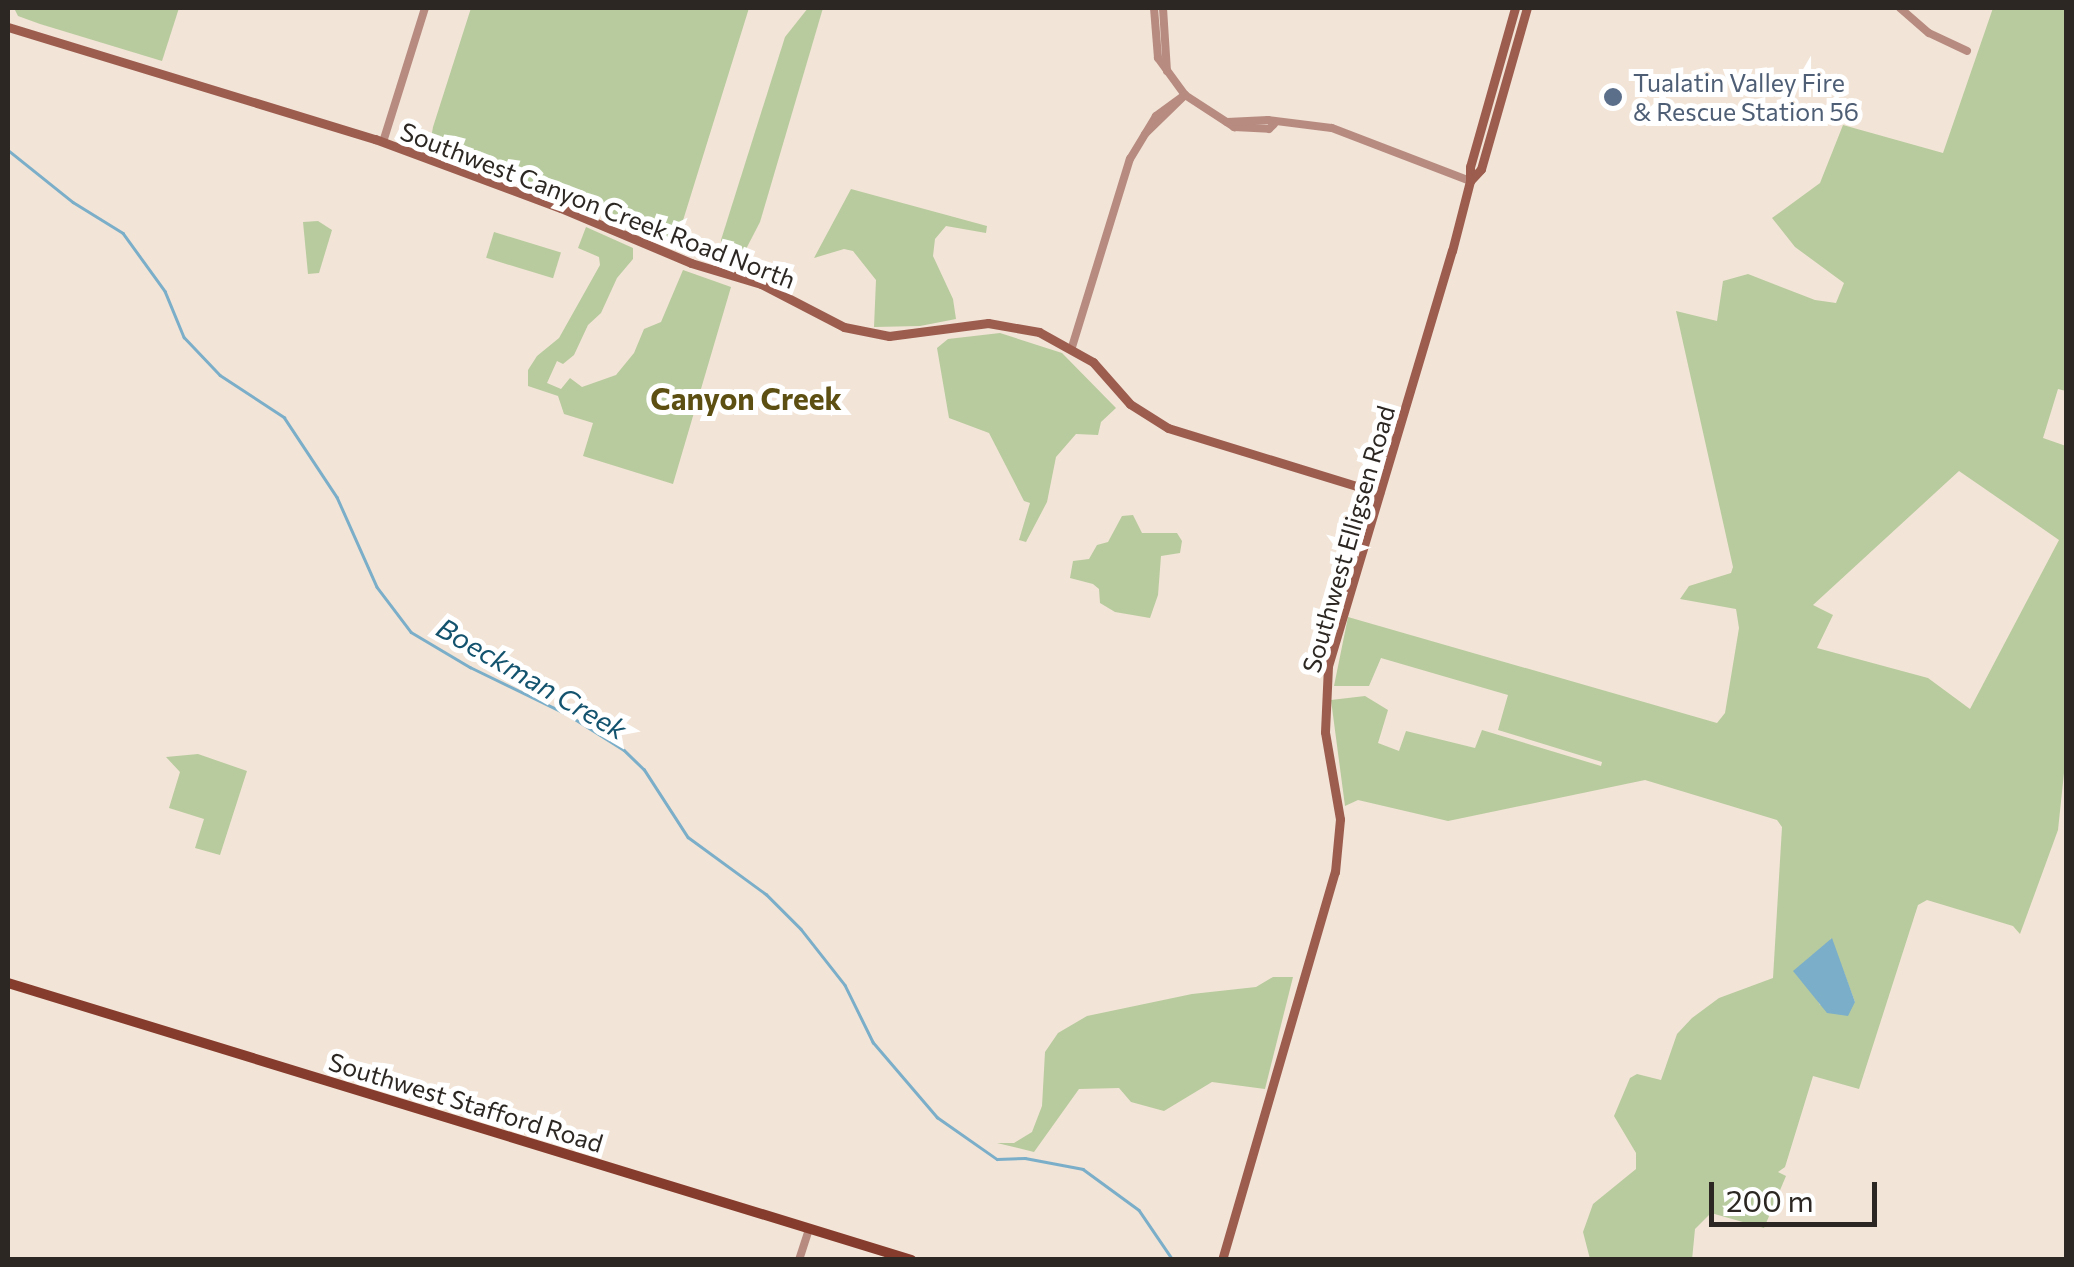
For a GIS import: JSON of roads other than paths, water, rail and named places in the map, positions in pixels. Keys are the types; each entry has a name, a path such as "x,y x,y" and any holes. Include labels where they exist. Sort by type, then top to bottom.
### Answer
{"main road":[{"name":"Southwest Elligsen Road","path":"1222,1260 1335,872 1340,819 1325,732 1326,685 1470,181 1470,167 1515,8"},
{"name":"Southwest Elligsen Road","path":"1470,181 1480,168 1527,8"},
{"name":"Southwest Canyon Creek Road North","path":"8,26 383,142 561,208 691,263 761,284 844,328 903,336 1005,324 1040,332 1072,347 1092,362 1130,404 1168,428 1379,492"},
{"name":"Southwest Stafford Road","path":"8,983 912,1260"}],"street":[{"path":"383,142 426,8"},
{"path":"1154,8 1156,50 1167,71 1184,96 1228,122 1247,130 1269,129 1274,124 1332,128 1470,181"},
{"path":"1162,8 1167,71"},
{"path":"1900,8 1929,33 1967,51"},
{"path":"1072,347 1124,172 1165,106 1184,96"},
{"path":"799,1260 808,1229"}],"water":[{"path":"1832,938 1855,1002 1848,1016 1827,1013 1793,971"}],"waterway":[{"name":"Boeckman Creek","path":"8,150 73,202 123,233 165,291 184,337 220,375 284,417 337,497 377,587 411,632 470,667 567,714 624,750 644,769 688,837 766,894 801,929 845,985 873,1042 937,1117 997,1159 1025,1158 1083,1169 1139,1210 1173,1260"}],"place":[{"name":"Tualatin Valley Fire & Rescue Station 56","path":"1613,97"}],"district":[{"name":"Canyon Creek","path":"746,398"}]}
